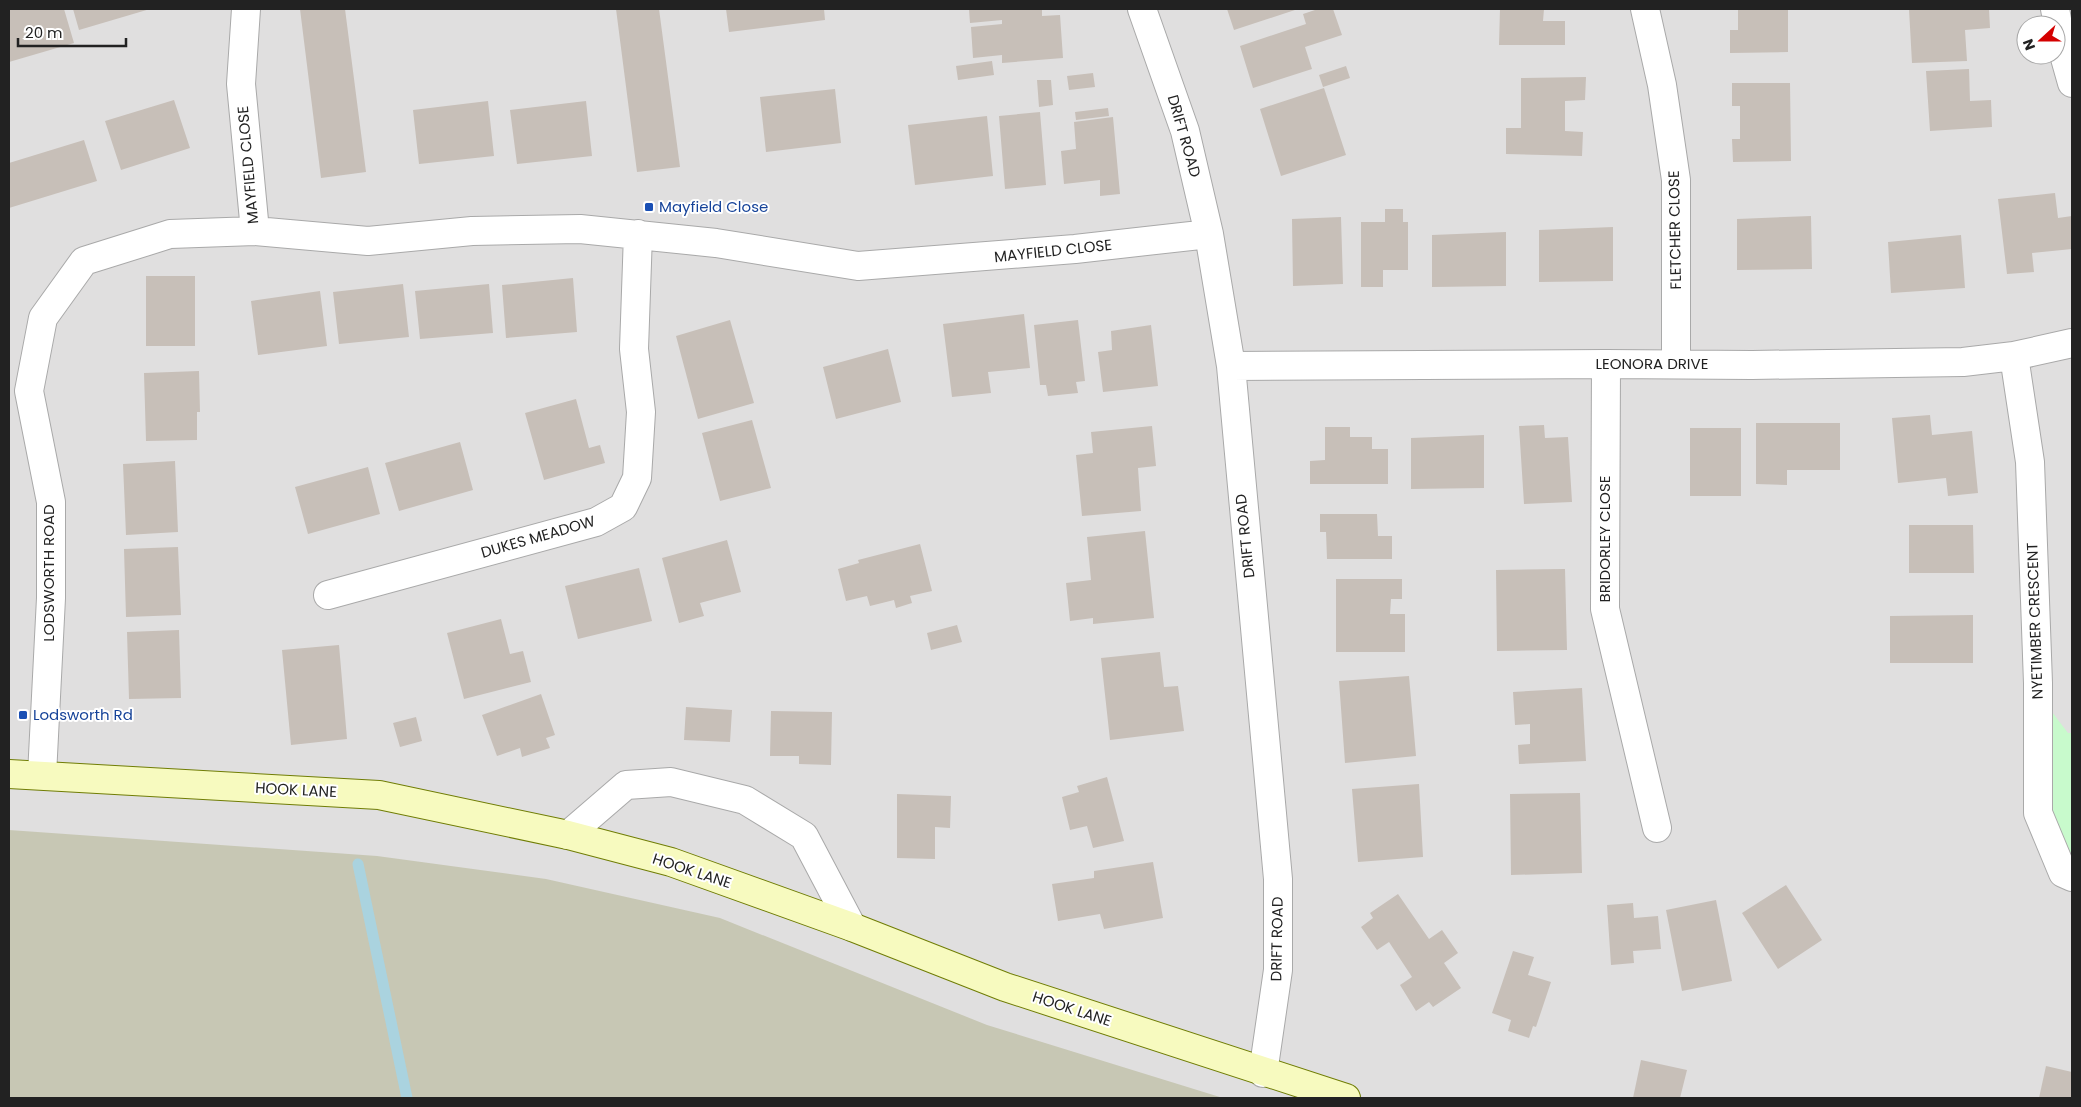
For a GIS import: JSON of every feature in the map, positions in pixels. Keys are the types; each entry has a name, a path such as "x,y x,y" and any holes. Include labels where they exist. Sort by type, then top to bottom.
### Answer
{"street":[{"name":"MAYFIELD CLOSE","path":"246,9 241,84 255,232 368,241 472,231 580,229 716,243 858,266 1075,250 1209,234"},
{"name":"DRIFT ROAD","path":"1142,9 1185,131 1209,234 1230,366 1278,879 1278,970 1263,1073"},
{"name":"FLETCHER CLOSE","path":"1645,9 1662,84 1676,180 1676,364"},
{"path":"2055,9 2063,51 2072,83"},
{"name":"LODSWORTH ROAD","path":"42,775 51,598 50,502 19,391 43,318 84,261 170,234 255,232"},
{"name":"DUKES MEADOW","path":"328,595 596,522 622,507 636,478 641,412 634,349 638,234"},
{"name":"LEONORA DRIVE","path":"1230,366 1752,365 1963,362 2014,356 2072,343"},
{"name":"NYETIMBER CRESCENT","path":"2014,356 2030,462 2038,683 2038,813 2063,873 2072,877"},
{"name":"BRIDORLEY CLOSE","path":"1606,364 1605,609 1657,828"},
{"name":"HOOK LANE","path":"9,774 379,796 568,835 672,862 852,927 1005,987 1263,1073 1346,1098"},
{"path":"568,835 626,785 671,782 745,800 804,836 852,927"}],"shaded area":[{"path":"9,9 2072,9 2072,1098 9,1098"},
{"path":"9,830 377,856 546,879 720,918 987,1025 1223,1098 9,1098"}],"green space":[{"path":"2049,708 2068,733 2072,733 2072,854 2061,841 2050,814"}],"building":[{"path":"9,9 64,9 74,43 9,62"},
{"path":"73,9 150,9 79,30"},
{"path":"300,9 345,9 366,172 321,178"},
{"path":"616,9 659,9 680,167 637,172"},
{"path":"726,9 824,9 825,20 729,32"},
{"path":"969,9 1042,9 1042,16 1060,15 1063,58 1002,63 1002,55 973,58 971,27 1002,24 1002,20 970,23"},
{"path":"1227,9 1298,9 1234,30"},
{"path":"1318,9 1333,9 1342,35 1305,47 1312,69 1253,88 1240,46 1306,24 1303,14"},
{"path":"1500,9 1544,9 1543,21 1565,21 1565,45 1499,45"},
{"path":"1738,9 1788,9 1788,52 1730,53 1730,30 1738,30"},
{"path":"1909,9 1989,9 1990,28 1965,30 1967,61 1912,63"},
{"path":"992,61 994,75 958,80 956,66"},
{"path":"1346,66 1350,78 1323,87 1319,75"},
{"path":"1969,69 1970,101 1991,100 1992,127 1930,131 1926,71"},
{"path":"1093,73 1095,87 1069,90 1067,76"},
{"path":"1586,77 1585,100 1565,101 1565,131 1583,132 1582,156 1506,154 1506,128 1521,128 1521,78"},
{"path":"1037,80 1051,80 1053,105 1039,107"},
{"path":"1732,83 1790,83 1791,161 1733,162 1732,139 1740,139 1740,106 1732,106"},
{"path":"1324,88 1346,155 1281,176 1260,109"},
{"path":"835,89 841,143 766,152 760,97"},
{"path":"174,100 190,148 121,170 105,121"},
{"path":"488,101 494,156 419,164 413,110"},
{"path":"586,101 592,156 517,164 510,110"},
{"path":"1108,108 1109,116 1076,120 1075,112"},
{"path":"1040,112 1046,185 1005,189 999,116"},
{"path":"987,116 993,176 915,185 908,125"},
{"path":"1113,117 1120,194 1100,196 1100,180 1064,184 1061,151 1076,149 1074,122"},
{"path":"84,140 97,181 9,208 9,163"},
{"path":"2055,193 2058,218 2072,216 2072,249 2032,253 2034,272 2007,274 1998,199"},
{"path":"1385,209 1403,209 1403,222 1408,222 1408,270 1383,270 1383,287 1361,287 1361,222 1385,222"},
{"path":"1811,216 1812,269 1737,270 1737,219"},
{"path":"1341,217 1343,284 1293,286 1292,219"},
{"path":"1613,227 1613,281 1539,282 1539,230"},
{"path":"1506,232 1506,286 1432,287 1432,235"},
{"path":"1961,235 1965,288 1891,293 1888,242"},
{"path":"146,276 195,276 195,346 146,346"},
{"path":"573,278 577,332 506,338 502,285"},
{"path":"403,284 409,337 339,344 333,292"},
{"path":"489,284 493,333 420,339 415,291"},
{"path":"320,291 327,346 258,355 251,301"},
{"path":"1024,314 1030,368 988,372 991,393 952,397 943,324"},
{"path":"730,320 754,403 698,419 676,336"},
{"path":"1078,320 1085,381 1076,382 1078,393 1048,396 1046,385 1040,385 1034,325"},
{"path":"1151,325 1158,386 1103,392 1098,352 1112,350 1111,331"},
{"path":"888,349 901,402 836,419 823,367"},
{"path":"199,371 200,412 197,412 197,440 146,441 144,373"},
{"path":"576,399 589,448 600,445 605,463 544,480 525,413"},
{"path":"1930,415 1932,435 1972,431 1978,493 1948,496 1946,478 1898,483 1892,418"},
{"path":"752,420 771,488 720,501 702,433"},
{"path":"1756,423 1840,423 1840,470 1787,470 1787,485 1756,484"},
{"path":"1544,425 1545,438 1568,437 1572,502 1524,504 1519,426"},
{"path":"1152,426 1156,466 1138,468 1141,511 1082,516 1076,455 1093,453 1091,432"},
{"path":"1325,427 1350,427 1350,437 1372,437 1372,449 1388,449 1388,484 1310,484 1310,461 1325,460"},
{"path":"1690,428 1741,428 1741,496 1690,496"},
{"path":"1484,435 1484,488 1411,489 1411,438"},
{"path":"460,442 473,490 399,511 385,463"},
{"path":"175,461 178,532 126,535 123,464"},
{"path":"368,467 380,514 308,534 295,487"},
{"path":"1320,514 1377,514 1378,536 1392,536 1392,559 1327,559 1326,532 1320,532"},
{"path":"1909,525 1973,525 1974,573 1909,573"},
{"path":"1145,531 1154,618 1093,624 1093,618 1070,621 1066,583 1091,580 1087,537"},
{"path":"727,540 741,592 700,603 704,616 679,623 662,558"},
{"path":"920,544 932,591 910,596 912,603 896,608 894,600 870,606 867,596 846,601 838,569 859,563 858,560"},
{"path":"178,547 181,615 126,617 124,549"},
{"path":"639,568 652,621 578,639 565,586"},
{"path":"1565,569 1567,650 1497,651 1496,570"},
{"path":"1336,579 1402,579 1402,599 1391,599 1390,614 1405,614 1405,652 1336,652"},
{"path":"1973,615 1973,663 1890,663 1890,616"},
{"path":"501,619 510,654 523,651 531,682 464,699 447,633"},
{"path":"957,625 962,642 931,650 927,633"},
{"path":"179,630 181,698 129,699 127,632"},
{"path":"339,645 347,739 291,745 282,650"},
{"path":"1160,652 1164,687 1178,686 1184,731 1110,740 1101,658"},
{"path":"1409,676 1416,756 1345,763 1339,681"},
{"path":"1582,688 1586,761 1519,764 1518,745 1530,744 1530,724 1515,725 1513,692"},
{"path":"541,694 555,735 546,738 550,748 522,757 520,748 497,756 482,715"},
{"path":"686,707 732,710 730,742 684,740"},
{"path":"771,711 832,712 831,765 799,764 799,756 770,756"},
{"path":"416,717 422,741 400,747 393,723"},
{"path":"1107,777 1124,841 1093,848 1087,826 1070,830 1062,797 1079,792 1077,786"},
{"path":"1419,784 1423,857 1358,862 1352,789"},
{"path":"1580,793 1582,873 1511,875 1510,794"},
{"path":"897,794 951,796 950,828 935,827 935,859 897,858"},
{"path":"1153,862 1163,918 1104,929 1100,914 1058,921 1052,884 1094,878 1094,871"},
{"path":"1786,885 1822,940 1778,969 1742,913"},
{"path":"1398,894 1429,939 1442,930 1458,953 1444,963 1461,988 1433,1007 1429,1002 1416,1011 1400,985 1412,977 1389,942 1377,950 1361,927 1373,918 1370,913"},
{"path":"1716,900 1732,981 1682,991 1666,910"},
{"path":"1633,903 1634,918 1658,916 1661,949 1633,951 1634,963 1611,965 1607,905"},
{"path":"1513,951 1534,957 1528,975 1551,982 1536,1027 1533,1026 1529,1038 1508,1031 1511,1020 1492,1013"},
{"path":"1641,1060 1687,1070 1680,1098 1633,1098"},
{"path":"2046,1066 2072,1072 2072,1098 2039,1098"}],"waterway":[{"path":"358,864 407,1098"}],"place":[{"name":"Mayfield Close","path":"649,207"},
{"name":"Lodsworth Rd","path":"23,715"}]}
